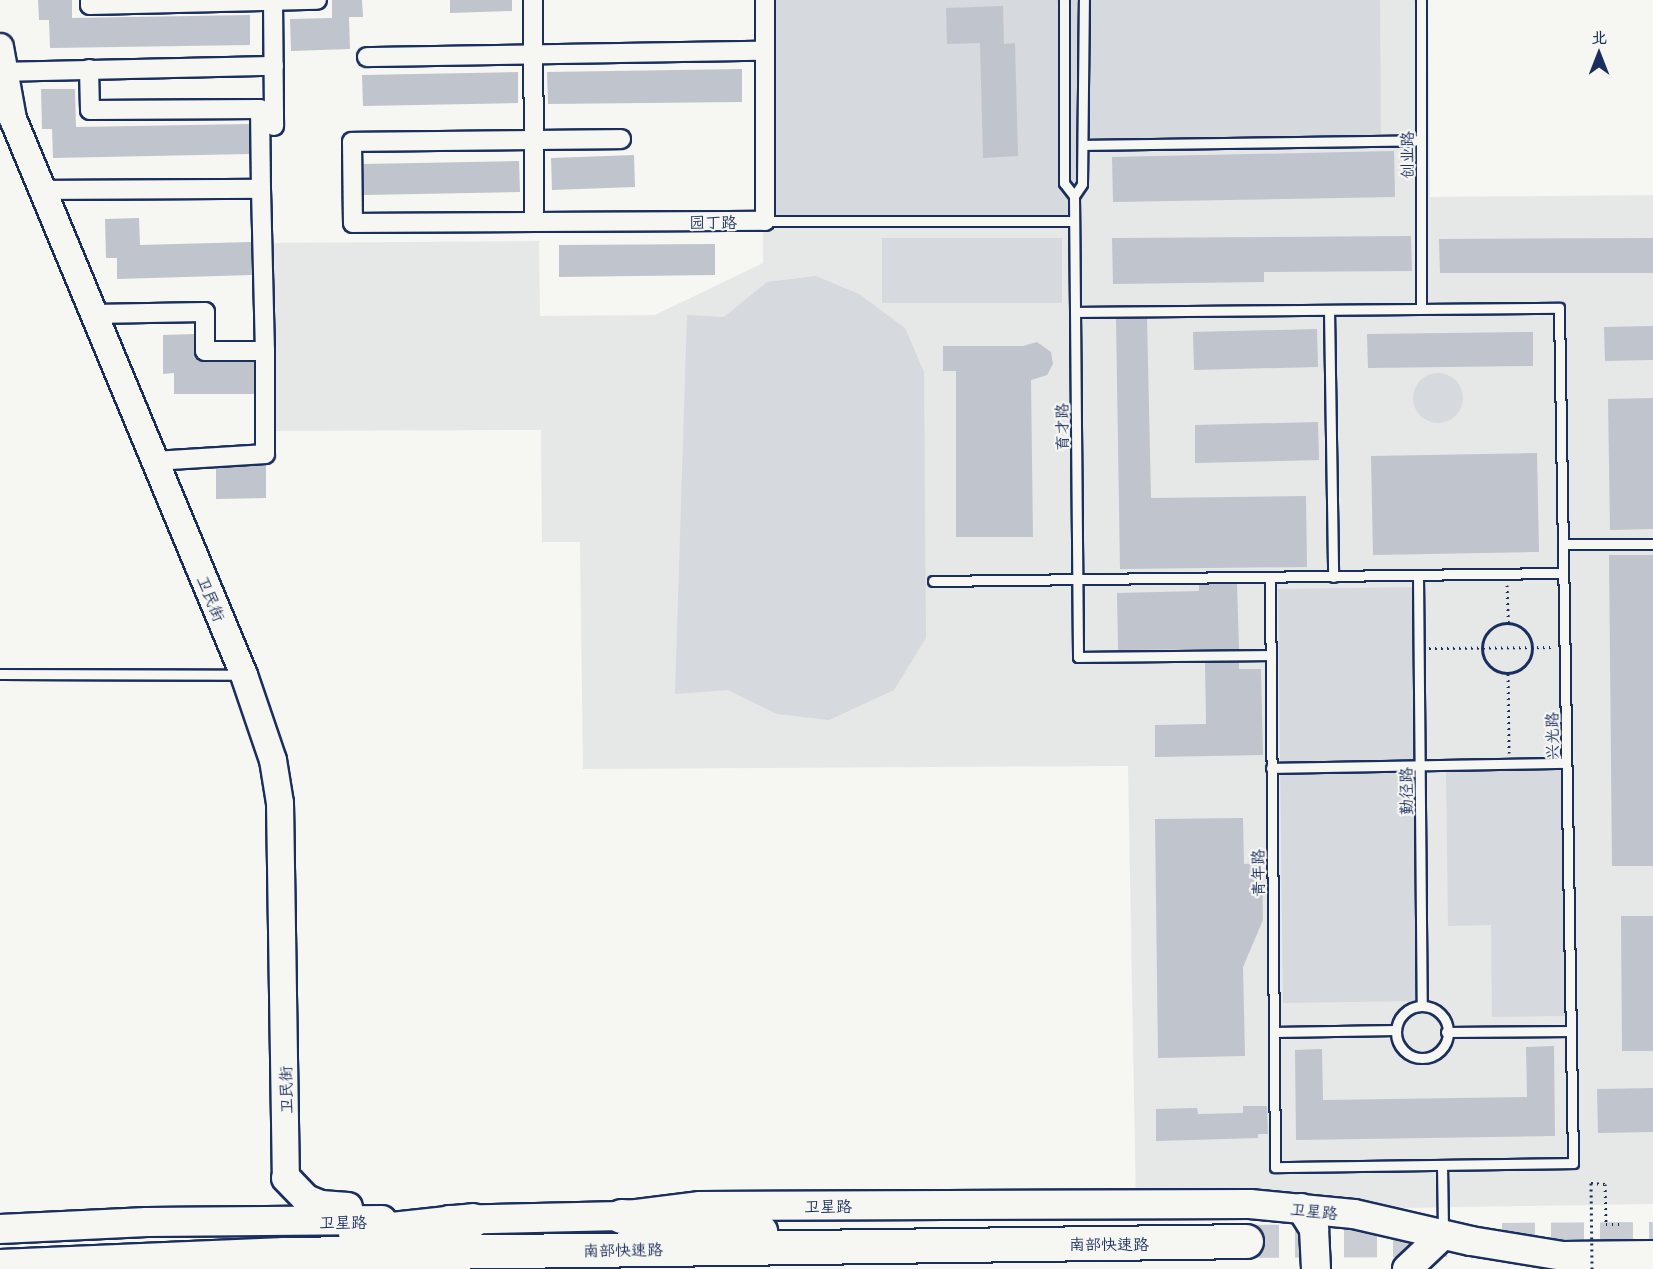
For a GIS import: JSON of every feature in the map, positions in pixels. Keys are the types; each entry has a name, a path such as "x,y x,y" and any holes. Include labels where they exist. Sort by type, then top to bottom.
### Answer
{"highway":[{"path":"621,1216 698,1221 844,1245"},
{"path":"193,1257 263,1240 472,1220"},
{"name":"南部快速路","path":"0,1266 193,1257 844,1245 1246,1241"}],"main road":[{"path":"286,1178 296,1192 321,1205 350,1207 393,1220"},
{"path":"231,1222 266,1207 279,1194 286,1178"},
{"name":"卫星路","path":"0,1229 231,1222 621,1216 700,1206 1129,1203 1301,1208 1354,1214 1443,1235 1563,1256 1653,1255"},
{"path":"1301,1208 1314,1229 1316,1269"},
{"path":"1407,1269 1443,1235"}],"street":[{"path":"90,0 90,5 317,0"},
{"path":"532,0 534,222"},
{"path":"765,0 765,221"},
{"path":"273,2 274,126"},
{"name":"卫民街","path":"0,47 2,72 13,119 244,675 273,760 280,803 286,1178"},
{"path":"367,57 765,51"},
{"path":"2,72 274,66"},
{"path":"89,69 90,110 260,109 265,454 156,461"},
{"path":"534,140 621,139"},
{"name":"园丁路","path":"534,140 352,142 353,223 765,221"},
{"path":"42,190 261,189"},
{"path":"93,314 205,312 205,351 265,351"}],"lane":[{"name":"育才路","path":"1064,0 1064,183 1074,196"},
{"name":"育才路","path":"1084,0 1082,184 1074,196 1078,657 1270,655"},
{"name":"创业路","path":"1420,0 1420,309"},
{"path":"1083,145 1420,140"},
{"name":"园丁路","path":"765,221 1074,221"},
{"name":"兴光路","path":"1420,309 1559,308 1573,1164 1442,1165"},
{"path":"1075,312 1420,309"},
{"path":"1329,310 1333,577"},
{"path":"1563,544 1653,544"},
{"path":"933,581 1563,573"},
{"name":"勤径路","path":"1418,576 1422,1006"},
{"name":"青年路","path":"1270,578 1275,1167 1442,1165"},
{"path":"0,674 244,675"},
{"path":"1271,768 1566,763"},
{"path":"1422,1006 1442,1015 1446,1032 1443,1047 1421,1058 1400,1046 1396,1030 1402,1014 1422,1006"},
{"path":"1274,1032 1396,1030"},
{"path":"1446,1032 1571,1030"},
{"path":"1442,1165 1443,1235"}],"path":[{"path":"1507,574 1508,622"},
{"path":"1508,622 1524,629 1532,647 1524,667 1508,674 1486,663 1481,648 1486,632 1508,622"},
{"path":"1418,648 1564,647"},
{"path":"1508,674 1509,764"},
{"path":"1592,1269 1591,1183 1605,1184 1606,1224 1621,1224"}],"shaded area":[{"path":"761,0 1428,0 1430,197 1653,195 1653,1204 1272,1210 1136,1204 1128,766 583,769 580,542 542,542 541,430 270,431 269,243 539,241 540,316 655,315 763,263"},
{"path":"765,0 1380,0 1381,141 1083,145 1082,184 1074,196 1074,221 765,221"},
{"path":"882,238 1062,238 1062,303 882,303"},
{"path":"816,276 859,294 905,328 924,372 926,638 894,690 829,720 777,714 728,690 675,694 687,315 724,317 767,282"},
{"path":"1438,373 1447,375 1458,384 1463,398 1461,407 1452,418 1438,423 1429,421 1418,412 1413,398 1415,389 1424,378"},
{"path":"1413,587 1418,1001 1283,1003 1278,589"},
{"path":"1562,770 1565,1016 1492,1017 1491,925 1448,926 1446,771"}],"building":[{"path":"38,0 72,0 72,18 250,15 250,45 50,48 49,20 39,20"},
{"path":"332,0 362,0 363,17 349,17 350,49 291,51 290,19 332,18"},
{"path":"450,0 512,0 512,11 450,13"},
{"path":"1003,6 1004,44 1015,43 1018,156 983,158 980,43 947,44 946,8"},
{"path":"742,69 742,102 548,104 547,72"},
{"path":"518,72 518,103 363,106 362,75"},
{"path":"41,89 75,89 76,127 249,124 249,154 53,158 52,129 42,129"},
{"path":"1394,151 1395,197 1113,202 1112,157"},
{"path":"634,155 635,187 552,190 551,158"},
{"path":"519,161 520,192 364,195 364,164"},
{"path":"139,218 140,245 251,242 252,275 117,279 117,258 106,258 105,219"},
{"path":"1411,236 1412,271 1264,272 1264,282 1113,284 1112,238"},
{"path":"1653,238 1653,273 1440,273 1439,239"},
{"path":"715,244 715,275 559,277 559,245"},
{"path":"1147,318 1151,498 1306,496 1307,567 1120,569 1116,319"},
{"path":"1653,326 1653,360 1605,361 1604,327"},
{"path":"1317,329 1318,367 1194,370 1193,332"},
{"path":"1533,332 1533,366 1368,368 1367,334"},
{"path":"194,334 198,361 254,362 254,394 174,394 174,373 163,374 163,335"},
{"path":"1037,342 1051,352 1053,364 1047,375 1031,380 1033,537 956,537 956,371 943,371 943,346 1023,346"},
{"path":"1653,398 1653,529 1610,530 1608,399"},
{"path":"1318,422 1319,460 1195,463 1195,425"},
{"path":"1537,453 1539,552 1373,555 1371,456"},
{"path":"266,465 266,498 216,499 216,468"},
{"path":"1609,555 1653,555 1653,866 1612,866"},
{"path":"1199,584 1237,584 1239,649 1118,650 1117,593 1199,591"},
{"path":"1205,662 1239,662 1239,669 1261,669 1263,755 1155,757 1155,725 1206,724"},
{"path":"1243,818 1244,864 1262,863 1263,920 1243,967 1245,1056 1158,1058 1155,819"},
{"path":"1621,916 1653,916 1653,1051 1622,1051"},
{"path":"1554,1046 1555,1136 1296,1140 1295,1050 1322,1049 1323,1100 1527,1097 1526,1047"},
{"path":"1653,1088 1653,1132 1598,1133 1597,1089"},
{"path":"1243,1106 1267,1106 1268,1134 1258,1134 1258,1138 1156,1141 1156,1109 1197,1108 1198,1114 1243,1113"}],"tunnel":[{"path":"1502,1239 1653,1238"},
{"path":"1246,1241 1447,1240"}]}
